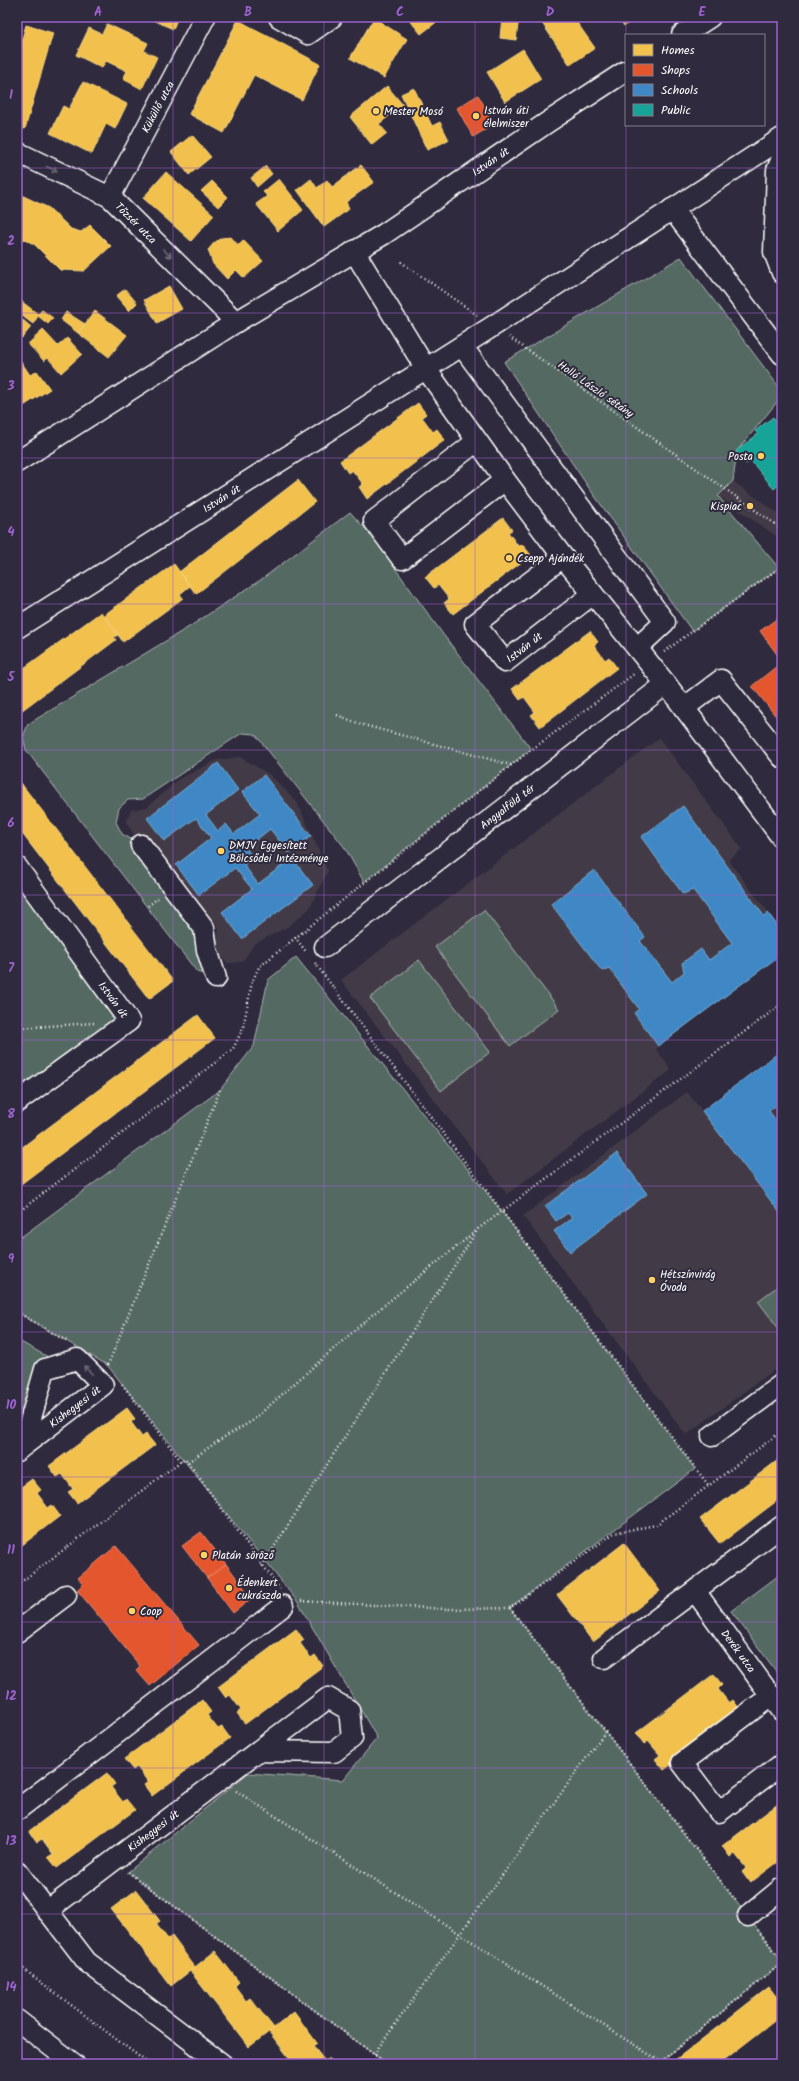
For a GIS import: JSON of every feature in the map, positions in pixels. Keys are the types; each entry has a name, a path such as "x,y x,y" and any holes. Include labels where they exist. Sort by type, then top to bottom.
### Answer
{"street":[{"name":"Küküllő utca","path":"110,196 205,17"},
{"path":"279,17 308,34 332,17"},
{"path":"684,34 710,17"},
{"name":"István út","path":"17,462 236,322 384,234 548,122 625,72"},
{"name":"István út","path":"17,628 379,397 426,370 782,138"},
{"name":"Tőzsér utca","path":"17,152 110,196 236,322"},
{"path":"740,166 780,164 774,252 782,273"},
{"path":"672,209 782,354"},
{"path":"354,251 426,370 505,480 592,594 666,684 778,826"},
{"path":"462,346 665,622 637,648"},
{"path":"477,441 374,521 402,559 505,480"},
{"name":"István út","path":"563,557 475,624 505,662 592,594"},
{"path":"684,708 721,680 782,757"},
{"name":"Angyalföld tér","path":"316,955 666,684"},
{"path":"141,845 204,928 207,950 216,978"},
{"name":"István út","path":"17,867 129,1021 17,1102"},
{"name":"Kishegyesi út","path":"78,1359 103,1385 20,1449 45,1369 78,1359"},
{"path":"712,1436 782,1384"},
{"path":"604,1658 782,1526"},
{"name":"Derék utca","path":"695,1591 777,1703"},
{"path":"17,1632 66,1595"},
{"path":"17,1810 288,1600"},
{"path":"777,1703 682,1763 719,1812 782,1764"},
{"name":"Kishegyesi út","path":"47,1911 260,1751"},
{"path":"17,1872 87,1962 222,2064"},
{"path":"748,1916 782,1888"},
{"path":"17,2020 74,2064"}],"path":[{"name":"Holló László sétány","path":"401,262 782,529"},
{"path":"337,715 360,724 511,765"},
{"path":"295,937 316,955 503,1212 708,1486"},
{"path":"188,1462 221,1439 252,1421 372,1315 478,1229 503,1212 782,1004"},
{"path":"17,1028 97,1022"},
{"path":"107,1365 220,1090"},
{"path":"262,1566 478,1229"},
{"path":"17,1585 185,1458 288,1600 447,1609 510,1608 614,1533 656,1525 782,1431"},
{"path":"219,1782 226,1784 460,1933 659,2063 782,1962 510,1608"},
{"path":"375,2055 460,1933 605,1732"},
{"path":"112,1862 128,1872 387,2064"},
{"path":"17,1964 150,2064"}],"shaded area":[{"name":"Kispiac","path":"694,454 782,516 782,540 718,496"},
{"path":"659,738 742,849 728,860 782,930 782,953 656,1049 671,1070 507,1194 341,980"},
{"path":"240,757 270,775 297,802 328,871 309,909 289,926 254,944 242,962 227,963 216,950 219,928 195,900 147,837 134,835 126,822 131,810 147,807 179,779 217,760"},
{"name":"Hétszínvirág Óvoda","path":"782,1050 782,1364 686,1435 523,1216 687,1092 702,1111"}],"green space":[{"path":"681,257 782,391 782,396 737,451 733,481 718,496 779,568 692,631 589,488 504,362"},
{"path":"350,512 371,535 442,633 531,749 364,882 345,848 255,734 242,733 143,799 128,800 119,808 116,822 122,834 141,845 204,928 216,978 197,972 26,750 23,737 28,724 189,627 262,579"},
{"path":"17,867 129,1021 17,1103"},
{"path":"484,910 559,1009 510,1046 435,947"},
{"path":"296,957 503,1213 695,1469 510,1608 782,1961 782,1963 658,2064 387,2064 128,1872 248,1773 343,1780 377,1738 297,1601 107,1365 17,1312 17,1240 220,1090 254,1046 268,980"},
{"path":"419,960 490,1052 441,1091 370,998"},
{"path":"782,1283 782,1333 758,1301"},
{"path":"17,1340 61,1364 45,1369 17,1451"},
{"path":"782,1573 782,1679 731,1611"}],"building: Homes":[{"path":"146,17 178,17 173,29"},
{"path":"407,17 443,17 421,34"},
{"path":"502,17 519,17 516,40 500,38"},
{"path":"538,17 573,17 595,48 570,65"},
{"path":"618,17 637,17 624,26"},
{"path":"374,18 407,39 384,78 350,58"},
{"path":"238,20 320,64 302,100 254,75 224,133 189,114"},
{"path":"107,24 148,43 144,51 157,57 142,89 123,79 127,71 106,61 102,68 76,55 89,28 102,34"},
{"path":"26,25 53,33 25,129 17,127 17,56"},
{"path":"523,49 541,79 505,102 487,72"},
{"path":"83,82 127,104 115,129 106,124 92,154 50,133 63,106 69,109"},
{"name":"Mester Mosó","path":"387,86 403,105 379,124 387,133 372,145 350,117"},
{"path":"414,88 432,126 440,122 449,140 427,150 401,94"},
{"path":"192,135 211,157 189,175 171,152"},
{"path":"361,165 374,182 346,202 349,209 324,227 297,190 311,179 317,188 327,180 332,187"},
{"path":"266,166 272,174 257,187 251,178"},
{"path":"166,172 214,215 191,241 143,198"},
{"path":"279,179 303,210 278,231 256,204 267,196 263,192"},
{"path":"212,181 228,197 218,207 201,191"},
{"path":"17,193 49,208 71,229 81,232 90,225 111,246 84,271 60,270 34,244 17,236"},
{"path":"231,237 238,245 243,240 263,261 244,278 236,270 227,279 213,264 208,250 221,238"},
{"path":"169,286 182,309 157,323 144,300"},
{"path":"125,289 137,303 129,311 116,296"},
{"path":"17,298 38,314 42,310 53,318 48,324 38,316 33,324 17,312"},
{"path":"95,311 127,335 109,357 78,333"},
{"path":"66,312 85,324 78,333 61,320"},
{"path":"23,320 31,327 22,338 17,334 17,327"},
{"path":"43,330 58,346 67,338 82,354 61,373 48,358 44,361 28,344"},
{"path":"18,357 30,375 37,371 50,389 22,407 17,399"},
{"path":"418,403 426,414 422,417 433,432 437,429 445,440 367,499 359,487 363,484 352,470 348,473 340,461"},
{"path":"298,480 315,502 196,594 179,572"},
{"path":"503,518 512,530 508,532 519,547 522,544 531,555 453,614 444,603 449,599 438,585 434,588 425,577"},
{"path":"174,564 190,586 180,594 183,598 123,642 104,615"},
{"path":"101,612 118,635 114,637 116,640 17,714 17,673"},
{"path":"590,631 598,642 594,645 605,660 609,657 617,668 540,727 531,715 535,712 524,697 520,700 512,689"},
{"path":"17,778 173,981 149,999 17,827"},
{"path":"198,1015 215,1038 17,1187 17,1151"},
{"path":"127,1408 135,1419 131,1422 142,1437 146,1434 155,1445 77,1503 68,1492 73,1489 62,1474 57,1477 49,1466"},
{"path":"782,1457 782,1497 720,1544 700,1519"},
{"path":"32,1479 41,1490 37,1493 48,1508 52,1505 60,1516 17,1549 17,1490"},
{"path":"624,1543 660,1591 593,1642 557,1595"},
{"path":"296,1629 304,1640 300,1643 311,1658 315,1655 323,1666 245,1724 237,1713 241,1710 230,1695 226,1698 218,1687"},
{"path":"714,1674 722,1685 718,1689 729,1703 733,1700 742,1712 664,1770 655,1759 660,1755 648,1741 644,1744 636,1733"},
{"path":"202,1700 211,1712 207,1715 218,1729 222,1727 230,1738 152,1796 144,1785 148,1782 137,1767 133,1770 124,1759"},
{"path":"107,1773 115,1784 111,1787 123,1802 126,1799 135,1810 57,1868 48,1857 53,1854 42,1839 37,1842 29,1831"},
{"path":"782,1801 782,1859 750,1883 742,1872 746,1868 735,1854 730,1857 722,1846"},
{"path":"136,1890 160,1921 156,1924 168,1939 172,1936 195,1967 171,1986 111,1909"},
{"path":"215,1951 239,1982 235,1986 246,2001 250,1998 274,2028 249,2047 190,1971"},
{"path":"769,1987 782,2004 782,2015 719,2064 670,2064"},
{"path":"294,2012 317,2043 313,2046 325,2061 329,2058 333,2064 294,2064 269,2032"}],"building: Shops":[{"name":"István úti élelmiszer","path":"478,95 495,124 473,137 457,108"},
{"path":"782,615 782,661 760,631"},
{"path":"782,662 782,724 752,686"},
{"name":"Platán söröző","path":"201,1532 226,1564 207,1578 182,1546"},
{"name":"Coop","path":"116,1546 199,1645 150,1686 136,1670 140,1666 77,1590 83,1584 78,1578"},
{"name":"Édenkert cukrászda","path":"226,1564 252,1598 233,1613 207,1578"}],"building: Schools":[{"name":"DMJV Egyesített Bölcsődei Intézménye","path":"218,763 238,790 206,815 218,831 226,824 234,834 260,814 242,792 264,775 311,836 289,853 270,829 246,848 253,858 244,865 258,884 292,858 313,885 242,939 222,912 252,889 235,868 199,895 176,865 211,838 196,818 164,841 147,818"},
{"path":"683,806 764,916 768,913 782,932 782,954 658,1046 634,1013 639,1009 609,968 602,971 551,904 594,870 645,937 640,941 672,982 684,972 682,963 701,949 709,960 732,943 693,890 683,894 641,837"},
{"path":"782,1050 782,1101 769,1111 782,1128 782,1212 780,1213 702,1111"},
{"path":"617,1153 647,1194 570,1252 554,1231 572,1218 568,1213 556,1221 545,1206"}],"building: Public":[{"name":"Posta","path":"773,417 782,429 782,487 780,484 774,489 751,461 746,464 736,451 758,434 755,431"}],"place":[{"name":"Mester Mosó","path":"376,111"},
{"name":"István úti élelmiszer","path":"476,116"},
{"name":"Posta","path":"761,456"},
{"name":"Kispiac","path":"750,506"},
{"name":"Csepp Ajándék","path":"509,558"},
{"name":"DMJV Egyesített Bölcsődei Intézménye","path":"221,851"},
{"name":"Hétszínvirág Óvoda","path":"652,1280"},
{"name":"Platán söröző","path":"204,1555"},
{"name":"Édenkert cukrászda","path":"229,1588"},
{"name":"Coop","path":"132,1611"}]}
